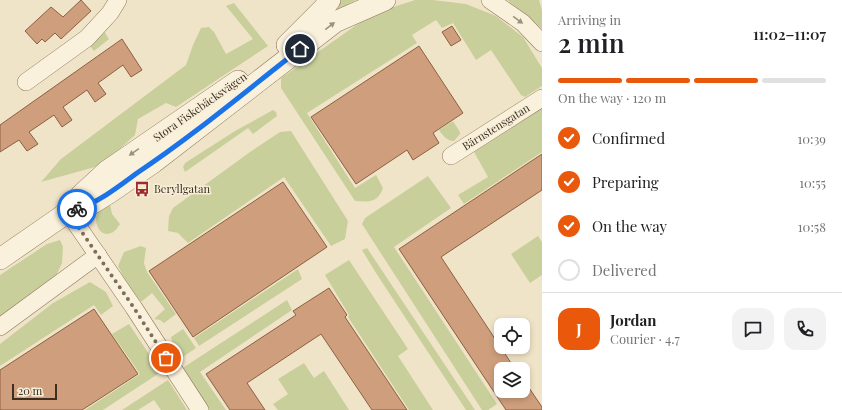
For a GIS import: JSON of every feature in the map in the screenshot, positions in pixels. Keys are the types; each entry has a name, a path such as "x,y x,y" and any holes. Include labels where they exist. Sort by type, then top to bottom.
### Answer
{"street":[{"path":"26,82 87,38 110,13 118,0"},
{"name":"Stora Fiskebäcksvägen","path":"0,259 68,212 81,195 107,171 261,65 290,42 330,0"},
{"name":"Stora Fiskebäcksvägen","path":"68,212 88,206 154,162 335,22 384,0"},
{"path":"490,0 523,23 542,43"},
{"name":"Bärnstensgatan","path":"451,156 542,98"},
{"path":"68,212 200,410"},
{"path":"0,327 98,255"}],"green space":[{"path":"337,0 356,0 318,20"},
{"path":"415,0 433,0 466,4 496,16 523,37 542,68 542,86 525,97 521,95 491,50 476,60 453,23 442,28 436,20 412,35 417,43 307,113 355,188 376,175 383,188 381,193 372,200 364,202 355,201 281,88 281,78 372,14"},
{"path":"507,0 539,0 542,10 542,29 523,12"},
{"path":"234,3 268,46 176,107 166,103 138,119 135,135 102,165 41,182 61,159 186,65 201,28 209,27 214,32 226,54 253,39 226,6"},
{"path":"104,31 109,39 94,51 90,46"},
{"path":"542,108 542,152 464,204 458,195 488,177 474,152"},
{"path":"273,110 276,112 277,116 253,134 248,128 185,172 183,167 185,163 235,131"},
{"path":"453,121 460,132 454,141 445,138 439,130"},
{"path":"291,131 348,221 345,239 331,246 284,177 188,243 178,233 168,231 169,216 173,208 280,132"},
{"path":"428,176 451,208 394,247 497,404 488,410 482,410 362,224 365,218"},
{"path":"109,200 112,214 120,224 114,232 107,234 100,231 96,220 99,210"},
{"path":"538,236 542,242 542,275 530,283 511,254"},
{"path":"60,240 63,247 62,263 55,278 0,318 0,275 47,244"},
{"path":"141,246 146,248 144,263 147,272 176,314 164,323 160,320 154,319 165,309 152,293 141,302 126,282 118,266 124,252"},
{"path":"367,248 475,410 466,410 362,250"},
{"path":"349,260 408,349 398,356 433,410 409,410 348,317 349,315 325,275"},
{"path":"298,269 302,279 199,346 194,338"},
{"path":"90,282 106,292 113,306 101,315 94,305 0,366 0,344 53,303"},
{"path":"287,300 292,310 200,372 226,410 209,410 181,369"},
{"path":"129,324 161,372 103,410 85,410 140,374 112,334"},
{"path":"183,329 196,348 177,361 171,337"},
{"path":"304,363 314,378 324,371 349,410 278,410 273,404 288,394 278,379"},
{"path":"168,380 187,410 161,410 154,400 138,410 122,410"}],"building":[{"path":"81,0 91,11 61,39 55,33 45,42 42,39 37,44 25,31 51,7 63,17"},
{"path":"452,26 461,40 451,46 442,32"},
{"path":"122,39 142,70 131,77 123,65 98,83 106,94 95,102 87,90 63,107 72,120 62,127 54,115 29,132 38,144 27,151 19,140 0,152 0,125"},
{"path":"419,46 463,113 433,133 439,143 413,160 407,150 356,184 311,117"},
{"path":"542,154 542,190 441,257 494,337 494,354 505,354 510,362 494,362 494,392 399,249"},
{"path":"283,182 327,247 193,337 149,271"},
{"path":"329,288 347,315 345,317 407,410 372,410 321,334 247,383 265,410 230,410 206,374 296,315 293,311"},
{"path":"94,309 138,374 82,410 0,410 0,370"},
{"path":"530,389 542,407 542,410 506,410 498,398 530,398"}],"way so far":[{"path":"77,209 68,212 134,308 166,358"}],"place":[{"name":"Beryllgatan","path":"142,189"}],"route":[{"path":"77,209 88,206 154,162 300,49"}]}
